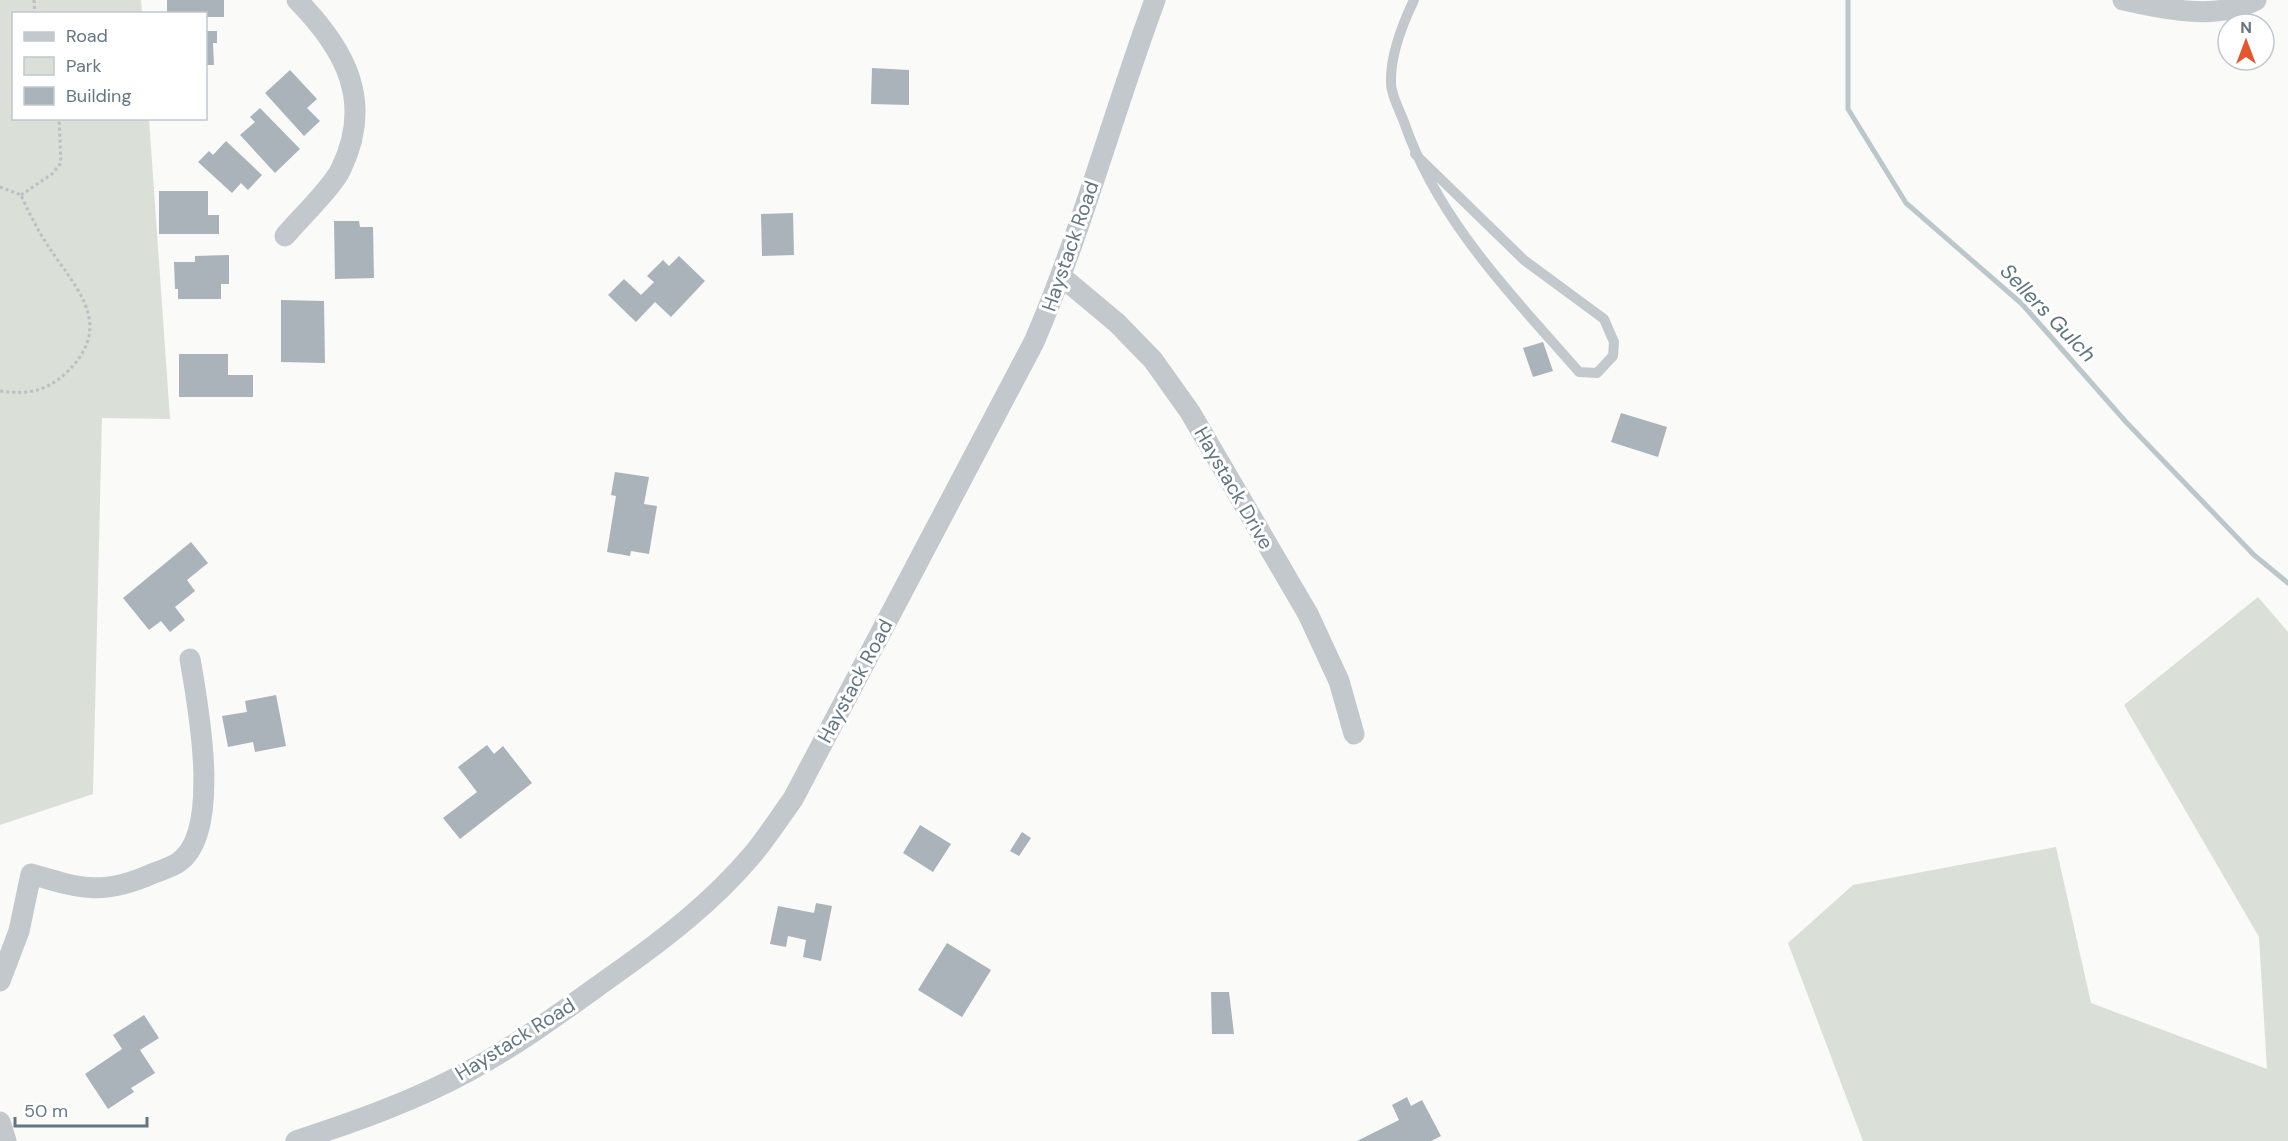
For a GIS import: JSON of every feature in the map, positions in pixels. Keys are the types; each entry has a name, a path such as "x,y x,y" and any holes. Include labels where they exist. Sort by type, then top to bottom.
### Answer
{"street":[{"path":"285,236 341,170 353,134 356,95 343,55 318,21 297,0"},
{"name":"Haystack Road","path":"296,1141 345,1133 468,1072 527,1035 663,939 712,897 753,854 793,799 986,437 1034,342 1062,277 1120,95 1155,0"},
{"path":"2123,0 2180,13 2244,6 2256,0"},
{"name":"Haystack Drive","path":"1062,277 1117,323 1153,360 1190,411 1308,614 1339,681 1354,734"},
{"path":"0,981 19,931 31,874 85,890 126,886 180,861 199,832 204,796 202,752 190,659"},
{"path":"0,1122 6,1141"}],"lane":[{"path":"1414,0 1401,27 1391,84 1415,154 1440,201 1499,283 1579,372 1597,373 1613,356 1614,342 1604,319 1524,260 1415,154"}],"path":[{"path":"21,195 52,174 61,163 59,120"},
{"path":"0,187 21,195 35,226 75,281 88,312 90,329 86,345 70,369 45,389 34,393 0,391"}],"green space":[{"path":"0,0 141,0 142,12 12,12 12,120 149,120 170,419 102,418 93,794 0,825"},
{"path":"2258,597 2288,632 2288,1141 1863,1141 1788,943 1853,885 2056,847 2091,1003 2267,1069 2259,937 2124,705"}],"building":[{"path":"167,0 224,0 224,17 207,17 207,12 167,12"},
{"path":"207,31 217,31 217,43 213,43 214,65 207,65"},
{"path":"872,68 909,70 909,105 871,104"},
{"path":"290,70 317,99 307,108 320,121 304,136 265,93"},
{"path":"260,108 300,149 275,173 240,135 255,122 250,117"},
{"path":"226,141 262,175 248,190 241,183 232,193 198,162 209,151 213,155"},
{"path":"159,191 208,191 208,215 219,215 219,234 159,234"},
{"path":"793,213 794,255 762,256 761,214"},
{"path":"334,221 359,221 360,227 373,227 374,278 335,279"},
{"path":"229,255 229,284 221,284 221,299 178,299 178,289 175,289 174,262 195,262 195,256"},
{"path":"679,256 705,281 671,317 655,302 636,322 608,295 624,279 641,295 654,282 647,276 663,260 669,266"},
{"path":"281,300 324,301 325,363 281,362"},
{"path":"1543,342 1553,371 1533,377 1523,348"},
{"path":"179,354 228,354 228,375 253,375 253,397 179,397"},
{"path":"1621,413 1667,427 1658,457 1611,442"},
{"path":"615,472 649,477 644,504 657,506 649,554 631,551 630,556 607,552 616,496 611,495"},
{"path":"191,542 208,563 187,580 195,591 175,607 185,620 170,632 161,621 149,630 123,598"},
{"path":"276,695 286,746 255,752 253,742 228,747 222,716 247,712 245,701"},
{"path":"487,745 494,754 503,746 532,783 460,839 443,818 477,792 458,767"},
{"path":"920,825 951,844 933,872 903,853"},
{"path":"1022,832 1031,838 1019,856 1010,851"},
{"path":"816,903 832,906 821,961 803,957 806,940 788,936 786,947 770,944 778,906 814,913"},
{"path":"947,943 991,970 962,1017 918,990"},
{"path":"1211,992 1229,992 1234,1034 1212,1034"},
{"path":"144,1015 159,1038 140,1050 155,1073 131,1088 134,1092 108,1109 85,1074 122,1049 113,1035"},
{"path":"1407,1097 1411,1106 1422,1100 1441,1136 1431,1141 1357,1141 1399,1120 1392,1105"}],"waterway":[{"name":"Sellers Gulch","path":"1848,0 1848,109 1906,203 2022,304 2126,422 2254,555 2288,583"}]}
